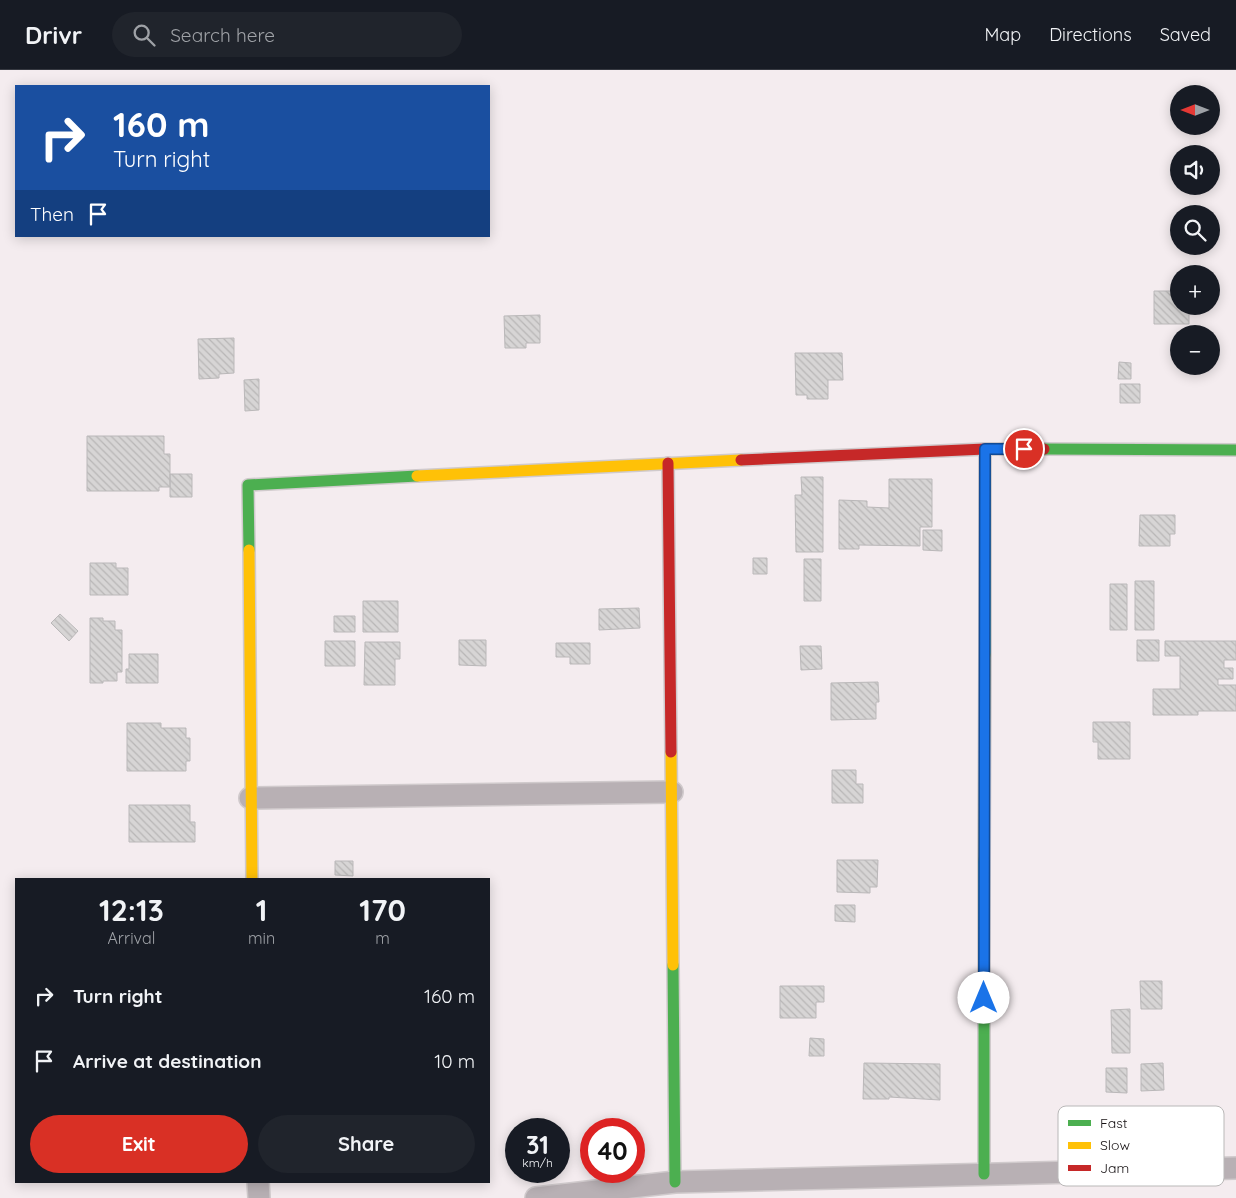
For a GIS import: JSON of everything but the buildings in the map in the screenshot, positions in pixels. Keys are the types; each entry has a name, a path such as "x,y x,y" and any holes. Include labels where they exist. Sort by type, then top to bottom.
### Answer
{"street":[{"path":"984,1174 985,449"},
{"path":"252,878 248,485 985,449 1236,450"},
{"path":"668,463 675,1182"},
{"path":"250,798 672,792"},
{"path":"536,1198 675,1182 1058,1172"},
{"path":"258,1183 259,1198"}],"traffic: fast":[{"path":"985,449 985,655"},
{"path":"1044,449 1236,450"},
{"path":"249,550 248,485 417,476"},
{"path":"984,859 984,1174"},
{"path":"673,965 675,1182"}],"traffic: slow":[{"path":"417,476 741,460"},
{"path":"249,550 252,878"},
{"path":"984,859 985,655"},
{"path":"671,752 673,965"}],"traffic: jam":[{"path":"741,460 985,449 1044,449"},
{"path":"668,463 671,752"}],"route":[{"path":"984,998 985,449 1024,449"}]}
